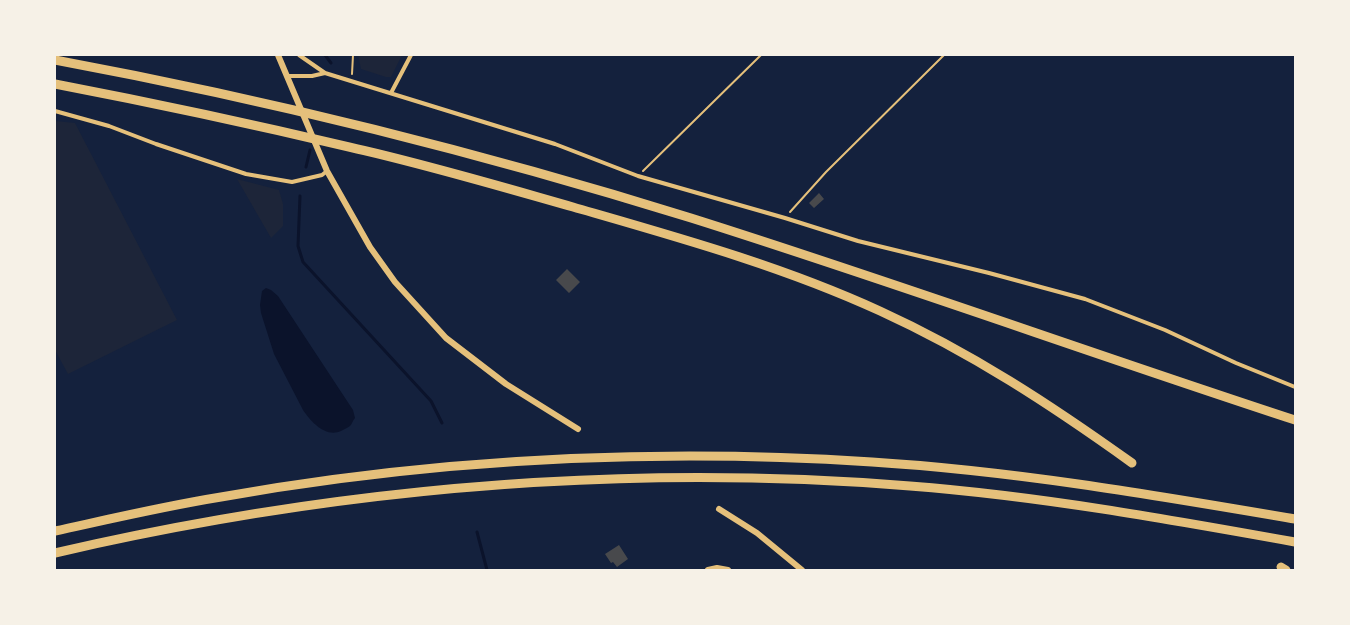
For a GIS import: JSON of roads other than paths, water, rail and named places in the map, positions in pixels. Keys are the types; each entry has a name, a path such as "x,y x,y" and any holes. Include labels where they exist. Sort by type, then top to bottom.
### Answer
{"highway":[{"path":"55,60 183,85 269,104 515,166 690,218 885,281 1295,420"},
{"path":"55,84 156,103 348,146 493,184 733,255 782,272 835,292 906,324 991,368 1058,410 1132,463"},
{"path":"55,531 221,497 371,475 512,462 675,456 780,457 976,470 1094,485 1295,519"},
{"path":"55,554 128,537 231,517 380,496 464,487 556,481 673,478 814,480 970,491 1107,509 1295,542"}],"street":[{"path":"279,55 327,171 370,247 396,282 446,338 506,384 578,429"},
{"path":"299,55 325,73 352,80 556,144 638,176 785,218 858,241 989,273 1085,299 1165,330 1236,363 1295,387"},
{"path":"391,93 411,55"},
{"path":"287,76 312,76 325,73"},
{"path":"55,110 109,126 156,144 246,174 292,182 322,174 327,171"},
{"path":"719,509 757,534 802,570"},
{"path":"708,570 717,568 728,570"}],"waterway":[{"path":"325,55 331,63"},
{"path":"306,167 310,150"},
{"path":"300,196 298,246 303,262 431,401 442,423"},
{"path":"477,532 487,570"}]}
